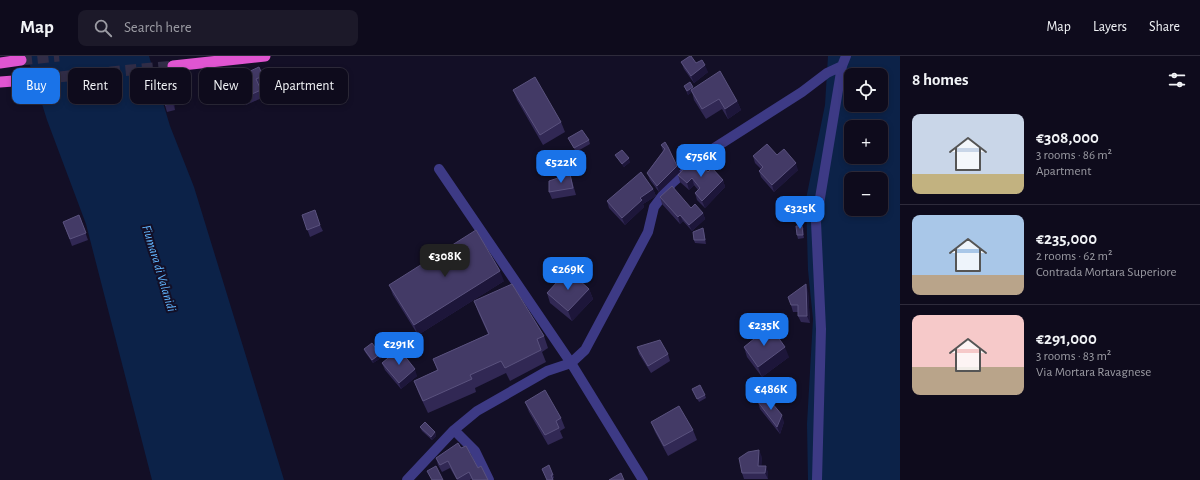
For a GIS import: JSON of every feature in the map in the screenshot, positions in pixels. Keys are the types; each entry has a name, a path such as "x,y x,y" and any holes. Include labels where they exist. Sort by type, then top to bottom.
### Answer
{"highway":[{"path":"173,66 265,56"},
{"path":"0,63 21,60"},
{"path":"0,82 12,81"}],"street":[{"path":"817,480 821,329 816,222 842,66 846,56"},
{"path":"407,480 454,430 477,411 547,371 571,363 585,350 648,232 654,207 672,184 708,152 802,92 827,73 842,66"},
{"path":"439,169 571,363 643,480"},
{"path":"454,430 475,451 489,480"}],"water":[{"name":"Fiumara di Valanidi","path":"27,56 149,56 153,68 130,68 130,104 163,104 170,126 194,187 284,480 152,480 86,224 42,104 60,104 60,68 31,68"},
{"path":"828,56 900,56 900,480 808,480 807,424 813,319 808,270 806,199 825,105"}],"building":[{"path":"690,56 696,63 702,60 705,65 691,76 681,62"},
{"path":"259,67 260,69 260,77 256,79 260,90 252,94 252,70"},
{"path":"720,71 737,101 725,109 719,99 702,109 691,90"},
{"path":"535,77 561,122 540,135 513,90"},
{"path":"690,82 693,87 687,91 684,86"},
{"path":"582,130 589,140 574,148 568,138"},
{"path":"665,142 677,166 657,186 647,173 665,149 661,145"},
{"path":"767,144 777,155 784,149 796,163 772,185 759,171 763,167 753,156"},
{"path":"622,150 629,158 622,164 615,155"},
{"path":"695,158 708,172 712,168 723,180 702,201 695,193 700,188 692,178 687,183 678,175"},
{"path":"700,158 708,167 705,169 698,160"},
{"path":"641,172 653,189 640,198 642,200 622,218 607,201"},
{"path":"570,174 573,188 549,192 549,181"},
{"path":"672,186 691,208 695,204 703,213 689,225 680,215 678,217 660,197"},
{"path":"315,210 320,225 307,230 302,215"},
{"path":"79,215 86,233 70,239 63,222"},
{"path":"796,226 802,226 803,235 797,235"},
{"path":"703,228 705,240 694,240 693,232"},
{"path":"476,230 500,271 414,325 389,285"},
{"path":"568,270 589,289 568,311 547,293"},
{"path":"512,284 544,336 537,339 541,350 505,368 501,361 470,375 472,379 423,401 414,381 438,370 433,359 489,334 474,301"},
{"path":"806,284 807,316 798,316 798,305 791,305 788,297"},
{"path":"770,326 785,347 758,367 744,347"},
{"path":"394,338 401,348 390,356 383,346"},
{"path":"660,340 668,354 648,366 637,347"},
{"path":"372,343 380,354 372,360 364,349"},
{"path":"399,349 415,369 399,383 382,363"},
{"path":"700,385 705,395 697,399 692,389"},
{"path":"545,390 561,418 556,421 559,428 545,435 525,402"},
{"path":"767,397 782,415 777,427 758,402"},
{"path":"679,406 693,430 664,446 651,422"},
{"path":"425,422 435,432 431,437 420,427"},
{"path":"458,443 461,448 466,446 478,468 481,466 488,480 473,480 469,472 457,479 448,461 440,465 436,458"},
{"path":"759,450 758,466 766,466 765,473 742,473 739,458 748,452"},
{"path":"549,465 553,475 551,475 553,480 547,480 542,469"},
{"path":"436,466 443,480 432,480 427,471"},
{"path":"621,473 624,480 609,480"}],"tunnel":[{"path":"21,60 59,56"},
{"path":"60,77 173,66"}]}
